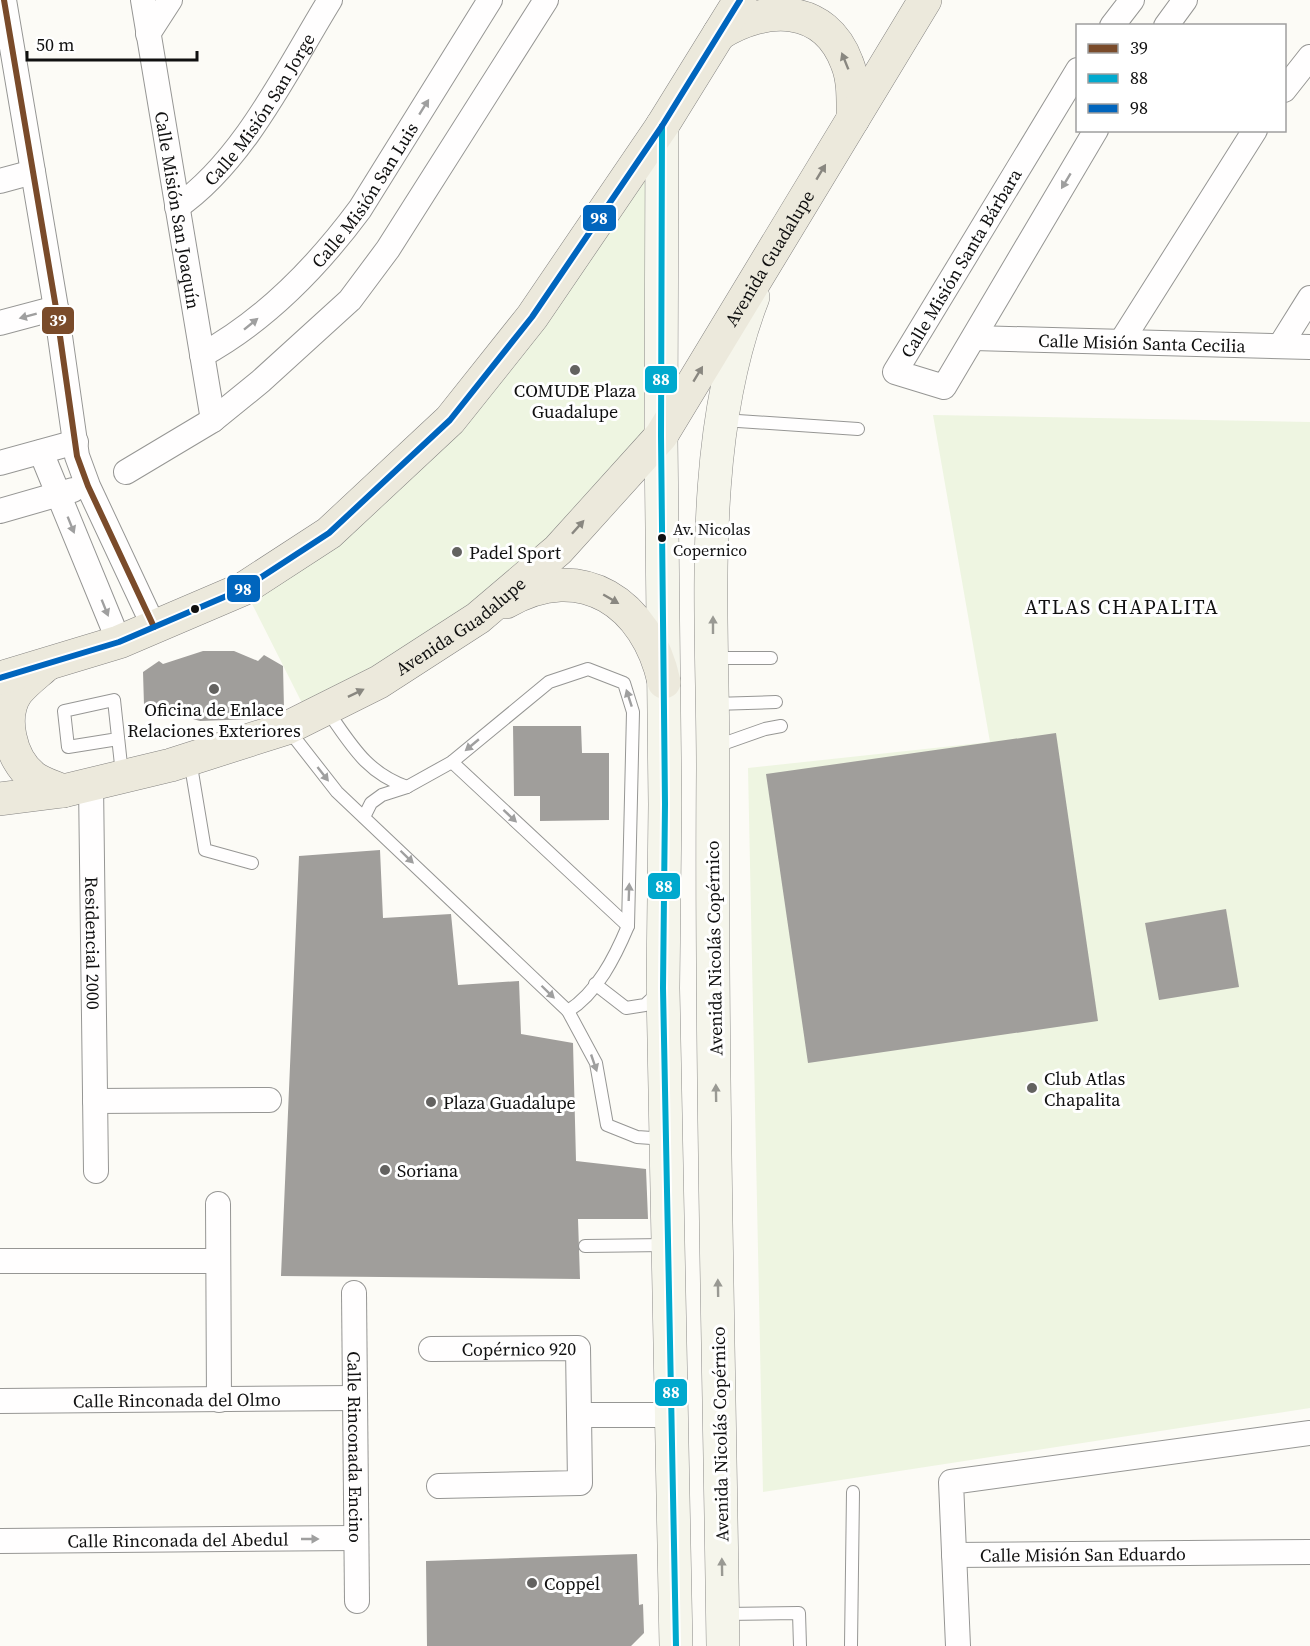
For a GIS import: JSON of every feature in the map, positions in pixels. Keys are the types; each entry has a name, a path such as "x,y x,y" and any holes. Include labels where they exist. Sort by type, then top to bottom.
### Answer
{"main road":[{"path":"0,678 119,642 243,589 329,533 450,420 532,317 662,126 740,0"},
{"name":"Avenida Guadalupe","path":"0,799 77,787 122,777 189,759 287,728 379,682 478,618 558,550 661,436 925,0"},
{"path":"719,34 735,25 770,15 791,14 818,24 838,45 848,63 852,82 853,118"},
{"path":"478,618 516,596 534,590 575,587 597,591 616,600 641,624 651,640 664,682"},
{"path":"46,665 15,693 8,718 9,740 19,761 33,778 77,787"}],"street":[{"path":"4,0 5,40 33,172 56,308 77,456 88,486 154,627"},
{"name":"Calle Misión San Joaquín","path":"143,0 213,420"},
{"path":"148,34 170,0"},
{"name":"Calle Misión San Jorge","path":"177,207 197,194 238,149 330,0"},
{"name":"Calle Misión San Luis","path":"202,356 235,337 264,314 318,262 341,235 360,209 490,0"},
{"path":"126,472 213,420 261,381 350,300 388,249 546,0"},
{"path":"1114,24 1132,0"},
{"path":"1167,24 1185,0"},
{"path":"1286,87 1310,57"},
{"name":"Calle Misión Santa Bárbara","path":"1076,72 895,372 944,387 1095,132"},
{"path":"662,126 661,436 665,804 663,988 670,1245 676,1646"},
{"path":"1121,342 1254,132"},
{"path":"0,181 33,172"},
{"name":"Avenida Nicolás Copérnico","path":"723,1630 712,829 716,463 722,420 742,324 768,258"},
{"path":"1280,346 1310,298"},
{"path":"0,323 56,308"},
{"name":"Calle Misión Santa Cecilia","path":"974,338 1310,347"},
{"path":"0,463 76,442"},
{"path":"41,452 119,642"},
{"path":"0,511 88,486"},
{"name":"Residencial 2000","path":"77,787 95,1101 96,1171"},
{"path":"665,804 676,799 689,801 712,829"},
{"path":"95,1101 269,1100"},
{"path":"218,1204 219,1400"},
{"path":"0,1261 218,1261"},
{"name":"Calle Rinconada Encino","path":"354,1293 357,1601"},
{"name":"Copérnico 920","path":"431,1349 578,1348 580,1483 439,1486"},
{"name":"Calle Rinconada del Olmo","path":"0,1401 355,1398"},
{"path":"579,1415 673,1415"},
{"path":"958,1646 951,1482 1310,1433"},
{"name":"Calle Rinconada del Abedul","path":"0,1541 357,1538"},
{"name":"Calle Misión San Eduardo","path":"1214,1553 1310,1538"},
{"name":"Calle Misión San Eduardo","path":"954,1555 1310,1552"}],"lane":[{"path":"722,420 858,429"},
{"path":"713,658 771,658"},
{"path":"364,817 371,803 382,795 407,787 452,762 549,682 588,669 624,683 633,712 628,926 615,957 584,1001 568,1011"},
{"path":"118,739 68,747 64,711 114,700 122,777"},
{"path":"713,704 776,702"},
{"path":"326,708 366,764 387,780 407,787"},
{"path":"713,747 765,729 781,726"},
{"path":"287,728 337,792 568,1011 596,1062 607,1125 637,1137 667,1139"},
{"path":"189,759 205,850 252,863"},
{"path":"452,762 628,926"},
{"path":"595,984 626,1008 645,1005 663,988"},
{"path":"585,1246 670,1245"},
{"path":"851,1646 853,1492"},
{"path":"723,1630 799,1613 800,1646"}],"green space":[{"name":"COMUDE Plaza Guadalupe","path":"660,134 657,436 478,618 306,711 242,584 451,423"},
{"name":"Club Atlas Chapalita","path":"933,415 1310,422 1310,1408 763,1492 748,768 990,742"}],"building":[{"name":"Oficina de Enlace Relaciones Exteriores","path":"203,651 234,651 258,661 264,655 283,666 284,709 253,719 200,721 144,705 143,672 159,661 163,664"},
{"path":"513,726 581,726 582,753 609,753 609,820 540,821 540,796 514,796"},
{"path":"1056,733 1098,1021 808,1063 766,774"},
{"name":"Plaza Guadalupe","path":"380,850 383,918 451,914 458,985 519,981 521,1034 573,1043 576,1161 646,1169 648,1219 578,1219 580,1279 281,1276 299,856"},
{"path":"1226,909 1239,987 1159,1000 1145,923"},
{"name":"Coppel","path":"637,1554 639,1605 643,1604 644,1633 631,1646 427,1646 426,1561"}],"transit line":[{"name":"39","path":"4,0 56,308 77,456 88,486 154,627"},
{"name":"98","path":"0,678 119,642 243,589 329,533 450,420 532,317 662,126 740,0"},
{"name":"88","path":"662,126 661,436 665,804 663,988 676,1646"}],"place":[{"name":"COMUDE Plaza Guadalupe","path":"575,370"},
{"name":"Av. Nicolas Copernico","path":"662,538"},
{"name":"Padel Sport","path":"457,552"},
{"name":"Oficina de Enlace Relaciones Exteriores","path":"214,689"},
{"name":"Club Atlas Chapalita","path":"1032,1088"},
{"name":"Plaza Guadalupe","path":"431,1102"},
{"name":"Soriana","path":"385,1170"},
{"name":"Coppel","path":"532,1583"}],"district":[{"name":"ATLAS CHAPALITA","path":"1122,607"}]}
